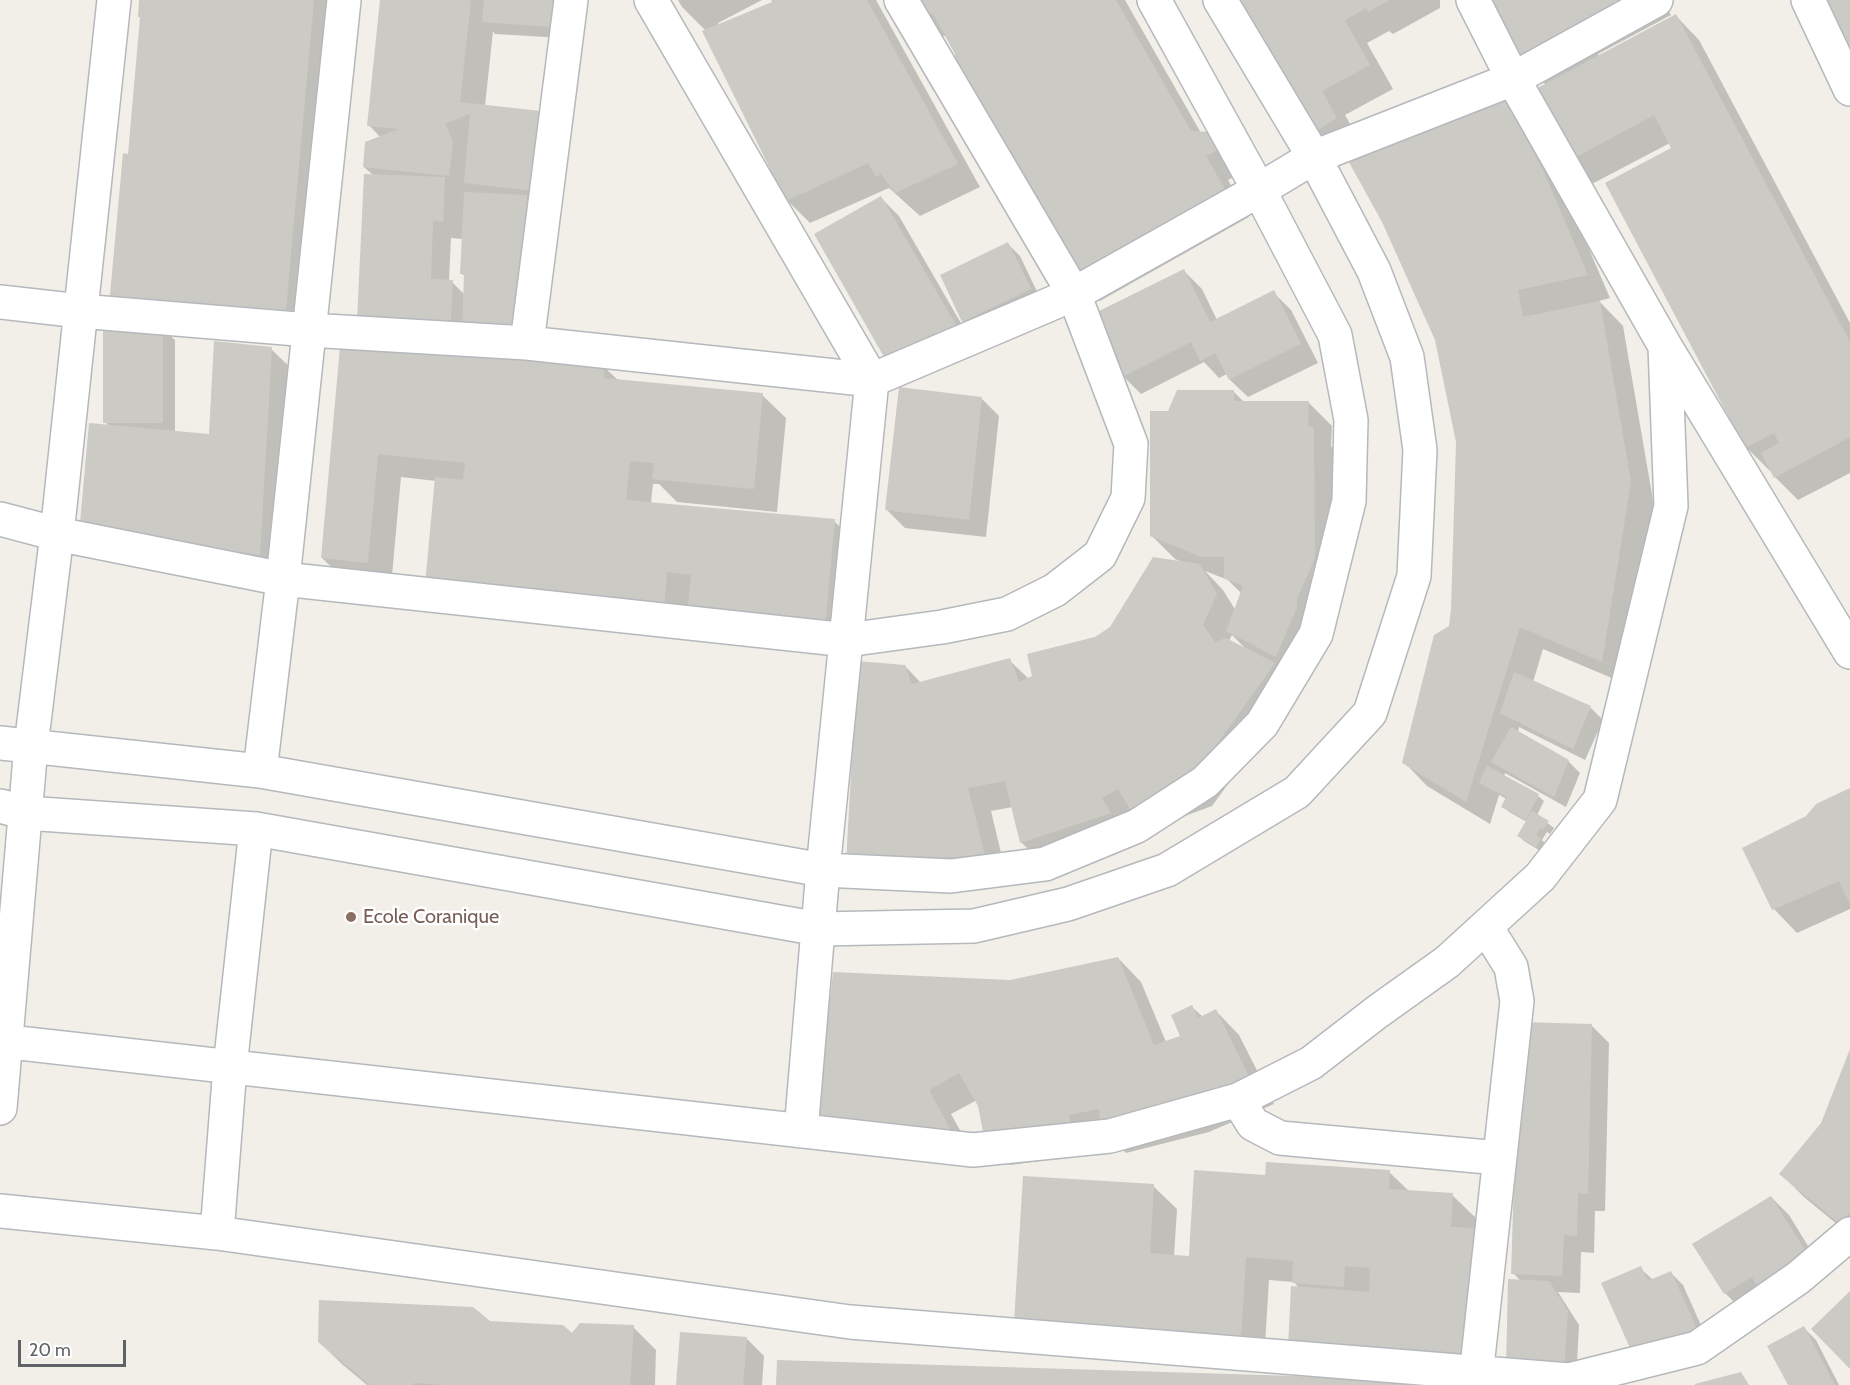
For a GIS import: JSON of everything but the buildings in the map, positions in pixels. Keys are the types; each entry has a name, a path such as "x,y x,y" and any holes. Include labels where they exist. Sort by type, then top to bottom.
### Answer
{"street":[{"path":"0,1108 15,744 57,534 114,0"},
{"path":"260,771 283,579 344,0"},
{"path":"527,343 571,0"},
{"path":"651,0 872,380 823,870 801,1131"},
{"path":"0,519 57,534 283,579 847,640 942,627 1006,614 1055,590 1100,555 1128,498 1131,444 1074,294 901,0"},
{"path":"15,744 260,771 823,870 951,876 1045,864 1137,826 1195,789 1205,782 1262,724 1316,634 1349,501 1351,420 1335,335 1154,0"},
{"path":"13,809 256,829 819,929 974,926 1068,904 1167,870 1297,792 1371,713 1414,576 1420,450 1407,357 1374,271 1314,157 1220,0"},
{"path":"1473,0 1513,79 1665,346 1850,652"},
{"path":"0,302 309,330 527,343 872,380 1074,294 1314,157 1513,79 1656,0"},
{"path":"1808,0 1850,88"},
{"path":"3,1042 973,1150 1110,1136 1238,1100 1311,1063 1377,1011 1447,962 1540,877 1600,800 1671,506 1665,346"},
{"path":"217,1233 230,1067 256,829"},
{"path":"1475,1379 1517,1001 1511,967 1486,927"},
{"path":"1238,1100 1253,1124 1280,1138 1499,1158"},
{"path":"0,1211 217,1233 850,1322 1475,1379 1569,1380 1697,1348 1798,1278 1850,1234"}],"place":[{"name":"Ecole Coranique","path":"351,917"}]}
